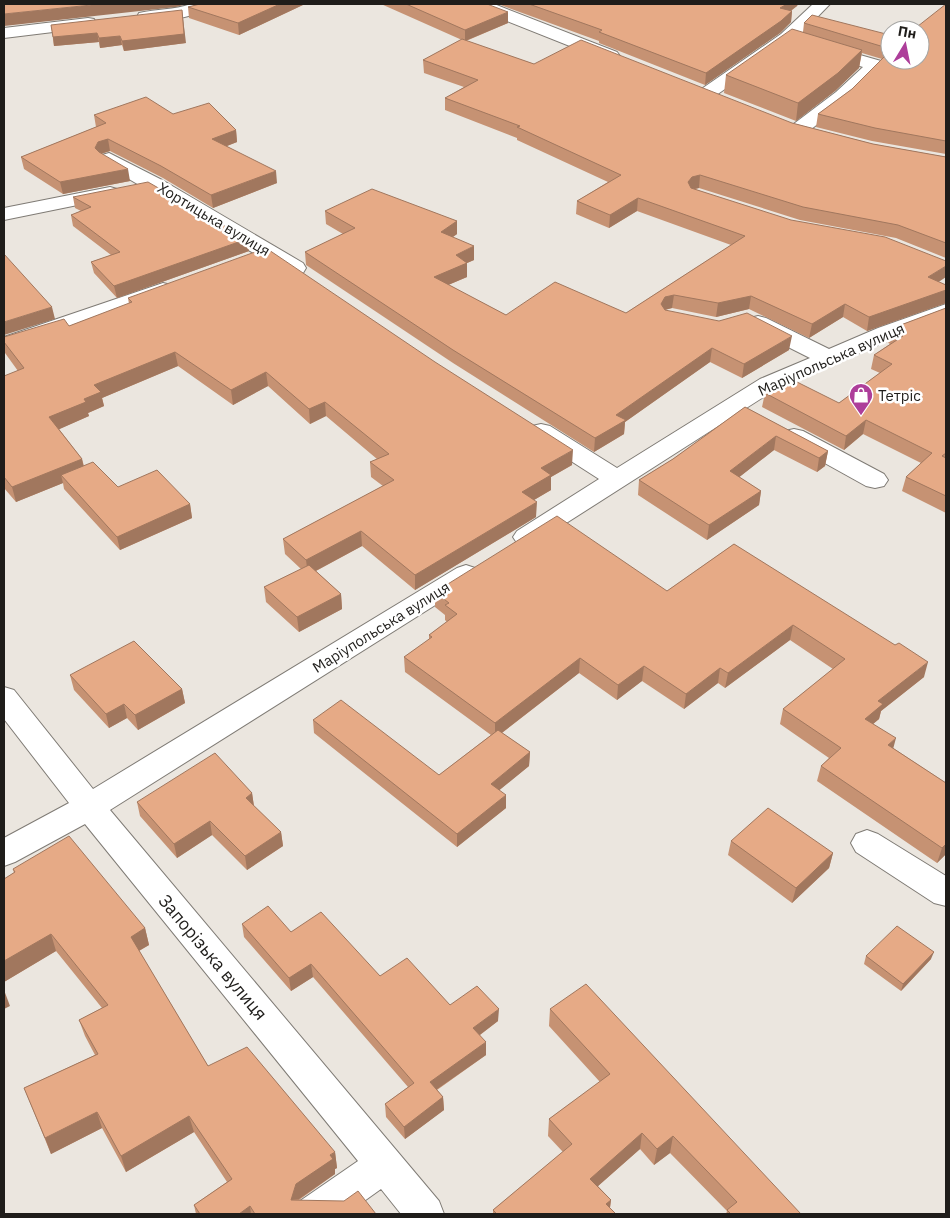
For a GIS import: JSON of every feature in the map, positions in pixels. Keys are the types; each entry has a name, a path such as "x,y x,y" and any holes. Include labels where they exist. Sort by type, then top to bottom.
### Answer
{"street":[{"path":"129,19 176,14 194,10 204,4"},
{"path":"480,4 624,61"},
{"path":"706,94 801,43 822,4"},
{"path":"4,33 100,22"},
{"path":"780,122 807,132 875,65 801,43"},
{"path":"688,87 724,101"},
{"name":"Хортицька вулиця","path":"109,159 270,252 310,279"},
{"path":"4,214 155,184"},
{"path":"242,262 270,252"},
{"path":"4,344 186,282"},
{"name":"Маріупольська вулиця","path":"509,547 768,384 886,333 946,312"},
{"path":"734,320 748,318 828,358"},
{"path":"736,405 875,480"},
{"path":"527,422 618,480"},
{"name":"Маріупольська вулиця","path":"4,854 89,808 484,563"},
{"name":"Запорізька вулиця","path":"4,698 89,808 425,1214"},
{"path":"866,843 946,893"},
{"path":"314,1214 384,1165"}],"building":[{"path":"4,4 101,4 4,14"},
{"path":"200,4 280,4 238,23 188,7"},
{"path":"406,4 487,4 508,12 465,30"},
{"path":"529,4 787,4 780,8 792,11 781,21 706,73 599,32 602,30"},
{"path":"946,4 946,141 875,128 818,114 852,89 880,61 880,70 930,70 930,20 926,20"},
{"path":"182,10 184,34 122,41 120,36 99,38 97,33 53,37 51,25"},
{"path":"812,15 880,32 880,46 804,23"},
{"path":"792,29 862,50 838,73 798,103 726,75"},
{"path":"462,39 534,64 581,40 792,123 873,144 946,157 946,243 898,225 803,207 700,175 692,177 688,182 691,188 791,220 885,237 946,261 946,266 928,277 946,285 946,290 869,317 845,304 812,324 751,296 718,303 674,295 665,297 661,304 665,310 719,321 747,313 792,336 744,364 712,348 616,415 626,420 595,438 453,350 305,252 355,228 325,211 372,189 457,221 441,232 474,246 456,255 467,263 434,277 506,315 555,282 626,313 745,236 638,198 610,215 577,201 621,175 517,127 520,126 445,98 478,80 423,60"},
{"path":"146,97 173,114 209,103 236,130 212,139 276,171 211,195 161,166 108,139 98,142 95,148 128,169 60,182 21,157 106,123 94,115"},
{"path":"148,182 247,239 114,286 91,262 120,252 71,215 91,207 73,197"},
{"path":"266,248 435,362 573,450 541,468 551,475 522,492 537,502 415,575 361,531 306,560 283,539 394,480 370,462 389,454 325,402 309,409 266,372 231,390 175,352 94,385 101,392 84,399 86,402 49,417 82,459 12,487 4,477 4,376 24,368 4,342 4,337 64,319 69,326 132,302 128,298"},
{"path":"4,254 52,307 4,322"},
{"path":"946,308 946,453 942,456 946,458 946,496 906,477 932,453 866,420 846,436 765,393 787,377 839,403 892,364 874,355 903,336 890,329"},
{"path":"745,407 828,451 819,458 776,436 730,471 761,491 709,525 639,480 673,459"},
{"path":"93,462 118,487 157,470 190,504 117,537 61,475"},
{"path":"557,516 667,591 734,544 895,645 899,643 928,662 878,701 883,704 865,719 896,738 888,745 946,783 946,844 942,848 821,766 841,748 783,709 845,659 793,625 728,673 720,668 686,694 644,666 618,685 580,658 495,723 404,657 432,637 429,635 457,614 445,605 449,603 435,592"},
{"path":"309,565 341,594 297,617 264,587"},
{"path":"134,641 182,689 135,715 124,704 106,714 70,675"},
{"path":"341,700 439,775 498,730 530,752 491,784 506,795 457,834 313,720"},
{"path":"215,753 252,793 246,798 281,832 245,856 210,821 174,844 137,802"},
{"path":"768,808 833,853 796,888 731,841"},
{"path":"69,836 145,928 131,937 208,1066 247,1047 335,1152 330,1155 333,1159 296,1184 291,1200 344,1201 358,1191 376,1214 255,1214 250,1206 239,1214 200,1214 194,1205 232,1179 189,1116 121,1156 97,1112 45,1138 24,1088 98,1054 79,1020 108,1005 51,934 4,961 4,879 15,872 13,869"},
{"path":"268,906 291,932 321,912 380,976 407,958 450,1005 477,986 499,1009 473,1028 486,1042 430,1082 443,1097 404,1127 385,1104 414,1083 311,964 289,978 242,924"},
{"path":"897,926 934,952 903,984 866,956"},
{"path":"586,984 801,1214 731,1214 727,1210 737,1202 673,1136 657,1149 642,1133 590,1179 611,1200 606,1204 616,1214 497,1214 493,1210 572,1144 549,1119 610,1074 550,1009"}],"place":[{"name":"Тетріс","path":"861,416"}]}
